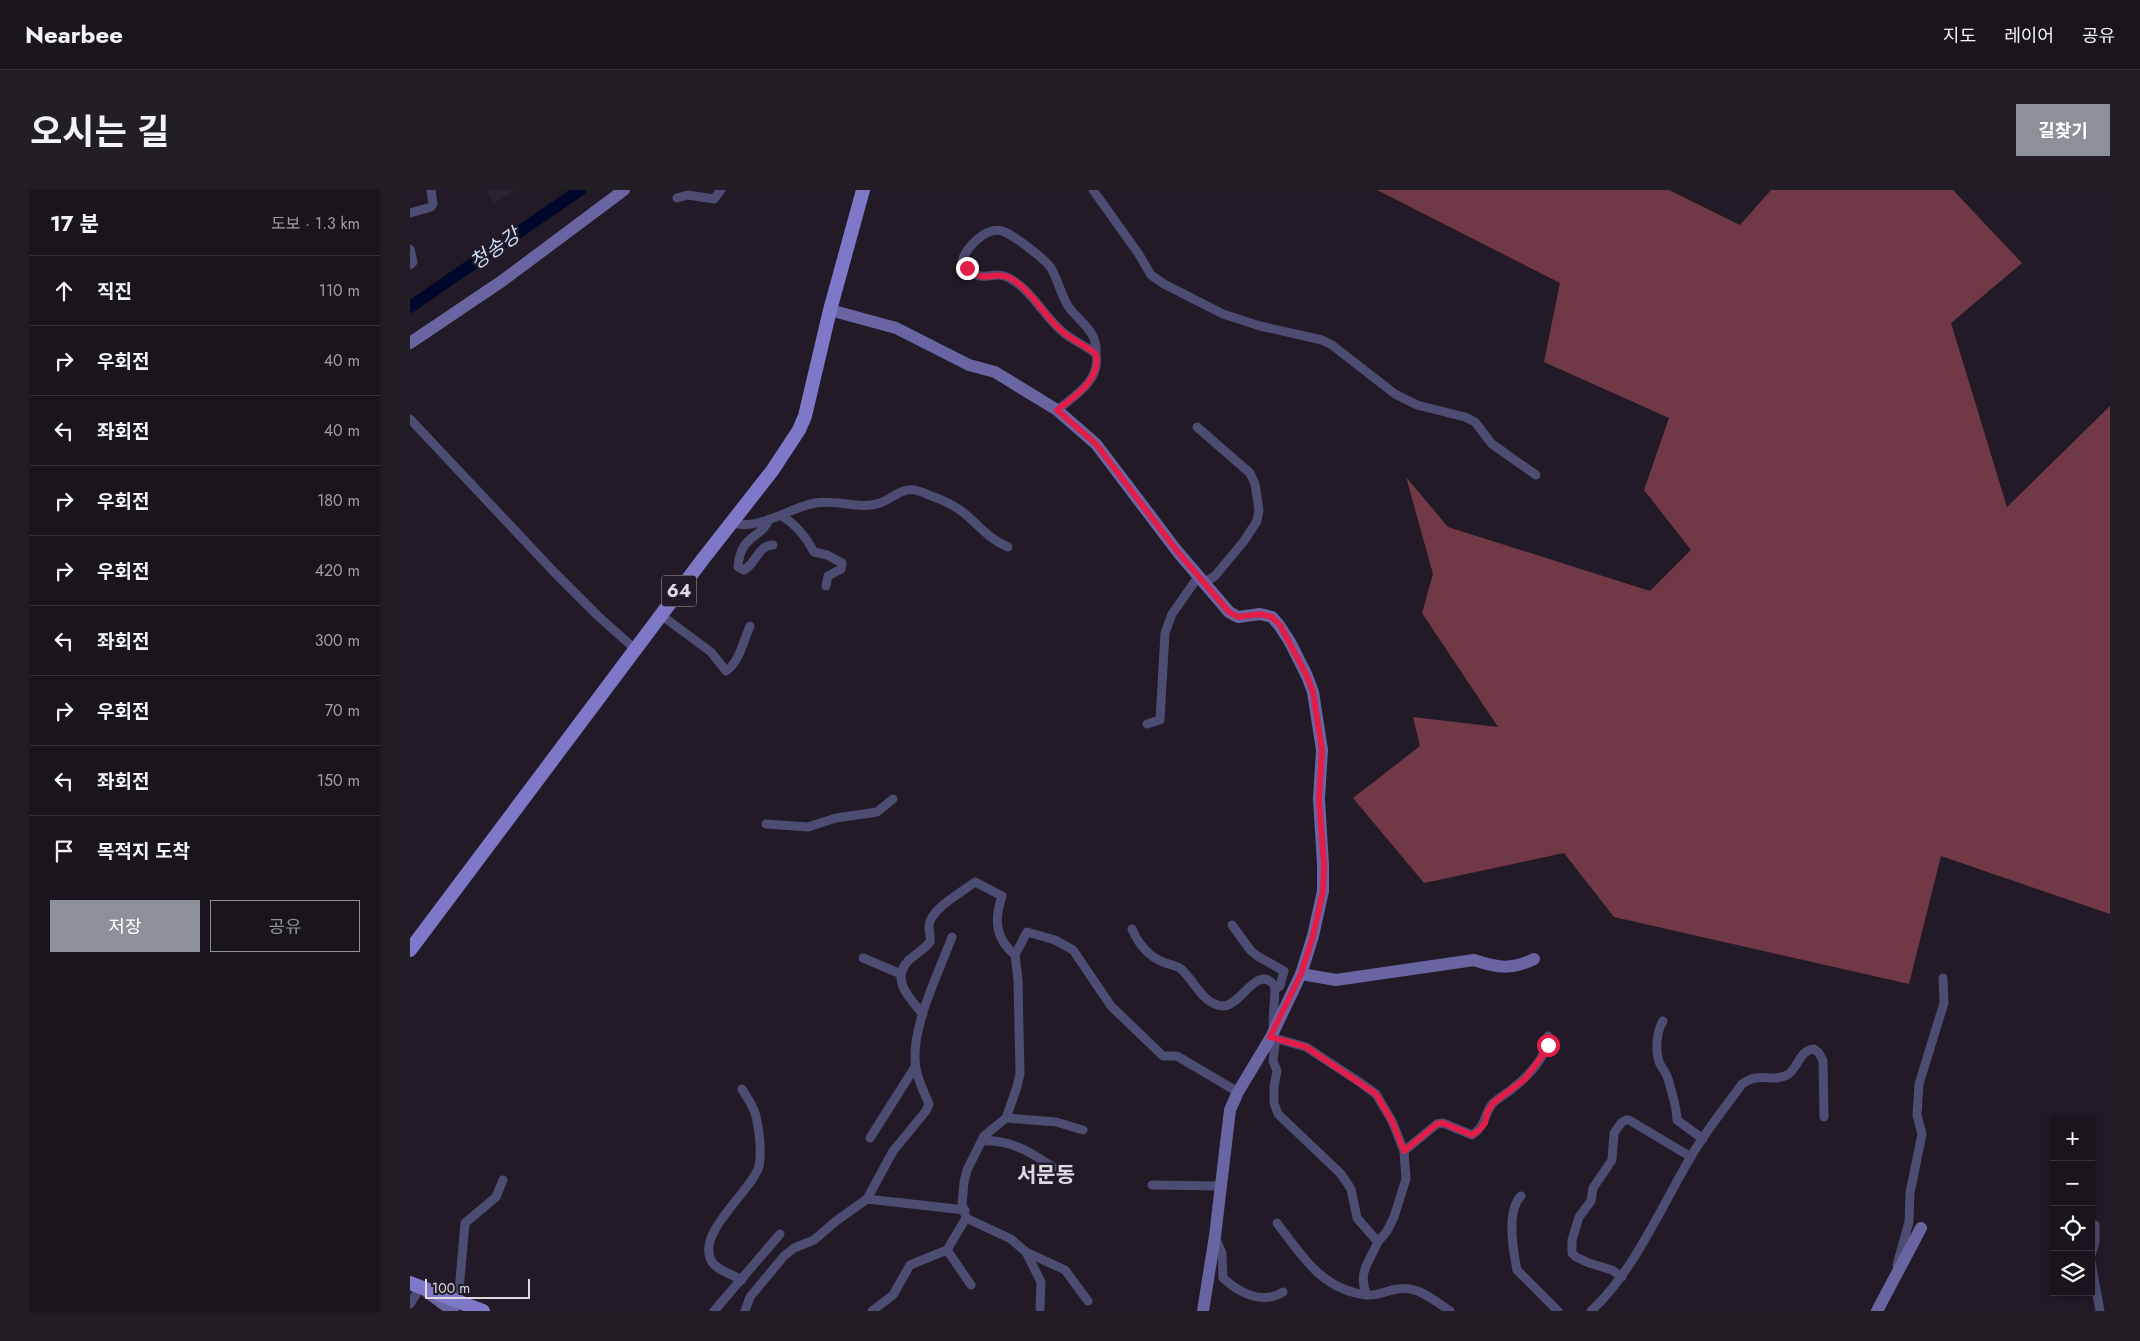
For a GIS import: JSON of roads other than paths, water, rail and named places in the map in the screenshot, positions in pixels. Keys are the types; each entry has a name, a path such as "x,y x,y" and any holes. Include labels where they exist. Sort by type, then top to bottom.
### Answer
{"main road":[{"name":"64","path":"410,950 635,649 772,471 799,430 805,416 830,310 863,190"},
{"path":"415,1286 456,1306 484,1311"}],"street":[{"path":"410,213 431,207 433,204 431,190"},
{"path":"410,343 502,280 624,190"},
{"path":"677,198 688,194 714,199 721,190"},
{"path":"1093,190 1138,253 1151,275 1164,284 1223,314 1260,326 1322,340 1332,345 1395,394 1416,405 1465,416 1474,422 1492,444 1536,475"},
{"path":"1057,410 1091,380 1098,363 1097,347 1088,327 1069,307 1050,267 1040,256 1002,231 994,230 987,233 964,253 962,261 972,274 983,278 999,276 1008,278 1035,300 1064,333 1096,354"},
{"path":"410,249 413,262 410,265"},
{"path":"830,310 904,331 969,365 996,372 1057,410 1096,444 1201,580 1229,612 1238,617 1260,614 1272,617 1280,625 1307,676 1313,692 1322,750 1319,799 1324,865 1323,891 1313,936 1301,974 1272,1034 1238,1092 1230,1110 1215,1236 1203,1311"},
{"path":"410,418 554,572 598,616 635,649"},
{"path":"1147,724 1160,720 1164,642 1172,614 1201,580 1215,576 1235,553 1257,521 1259,510 1255,484 1250,472 1197,427"},
{"path":"731,523 739,525 770,519 782,516 800,507 817,503 879,504 893,495 914,490 950,503 962,511 983,533 1008,546"},
{"path":"782,516 794,523 814,552 828,555 842,564 841,569 828,576 826,586"},
{"path":"770,519 767,526 747,542 741,552 738,567 744,570 750,566 763,548 773,545"},
{"path":"661,615 710,652 726,671 737,656 750,626"},
{"path":"766,824 808,827 836,818 877,812 893,799"},
{"path":"923,1014 907,997 901,986 900,974 904,966 930,942 929,926 932,916 975,882 1002,896 998,910 999,936 1005,946 1015,955"},
{"path":"1232,925 1251,951 1259,958 1284,971 1280,986 1276,989 1272,1017 1272,1034 1276,1045 1273,1060 1276,1070 1274,1103 1278,1114 1341,1174 1351,1189 1357,1218 1378,1242"},
{"path":"1132,929 1144,949 1160,961 1180,968 1203,996 1217,1005 1228,1005 1237,1000 1258,980 1265,979 1273,984 1276,989"},
{"path":"872,1311 893,1294 910,1266 947,1250 965,1214 962,1204 964,1182 973,1156 982,1141 1006,1118 1018,1088 1020,1074 1018,980 1015,955 1027,932 1055,940 1073,950 1110,1006 1163,1056 1177,1056 1238,1092"},
{"path":"745,1311 750,1297 784,1256 794,1248 814,1240 836,1221 867,1200 893,1151 926,1111 929,1104 915,1067 918,1036 923,1014 952,937"},
{"path":"863,958 900,974"},
{"path":"1301,974 1336,980 1474,960 1492,966 1517,967 1534,959"},
{"path":"1892,1284 1908,1222 1910,1193 1922,1134 1917,1115 1919,1084 1944,1003 1943,978"},
{"path":"1663,1021 1659,1027 1659,1061 1669,1081 1677,1110 1677,1120 1703,1139"},
{"path":"1272,1034 1306,1047 1376,1094 1392,1121 1404,1151 1406,1179 1397,1210 1387,1231 1378,1242 1363,1273 1362,1284 1367,1295"},
{"path":"1404,1151 1437,1124 1443,1123 1472,1135 1479,1130 1493,1103 1525,1079 1542,1056 1548,1045 1548,1036"},
{"path":"1591,1311 1604,1299 1622,1277 1690,1157 1742,1084 1750,1078 1777,1078 1789,1074 1804,1054 1810,1049 1814,1049 1819,1053 1823,1061 1824,1117"},
{"path":"870,1138 915,1067"},
{"path":"742,1089 754,1112 759,1141 759,1166 755,1175 728,1209 711,1240 708,1252 712,1264 742,1280"},
{"path":"1006,1118 1056,1122 1082,1130"},
{"path":"1622,1277 1612,1270 1589,1263 1572,1253 1574,1232 1579,1217 1591,1201 1593,1188 1612,1160 1613,1140 1617,1128 1626,1120 1629,1120 1690,1157"},
{"path":"982,1141 1014,1144 1060,1172"},
{"path":"456,1306 465,1223 496,1196 503,1180"},
{"path":"1152,1185 1221,1186"},
{"path":"1521,1196 1516,1202 1512,1215 1517,1270 1558,1311"},
{"path":"867,1200 965,1214 1011,1239 1026,1252 1065,1270 1088,1300"},
{"path":"1277,1223 1311,1267 1327,1281 1340,1288 1367,1295 1381,1294 1399,1289 1421,1292 1450,1311"},
{"path":"1877,1311 1921,1228"},
{"path":"714,1311 780,1234"},
{"path":"1215,1236 1222,1253 1223,1278 1228,1283 1239,1290 1270,1299 1283,1292"},
{"path":"947,1250 971,1285"},
{"path":"1026,1252 1042,1282 1040,1308"},
{"path":"2095,1284 2100,1311"},
{"path":"410,1304 415,1286"}],"waterway":[{"name":"청송강","path":"410,307 580,190"}],"district":[{"name":"서문동","path":"1046,1175"}]}
